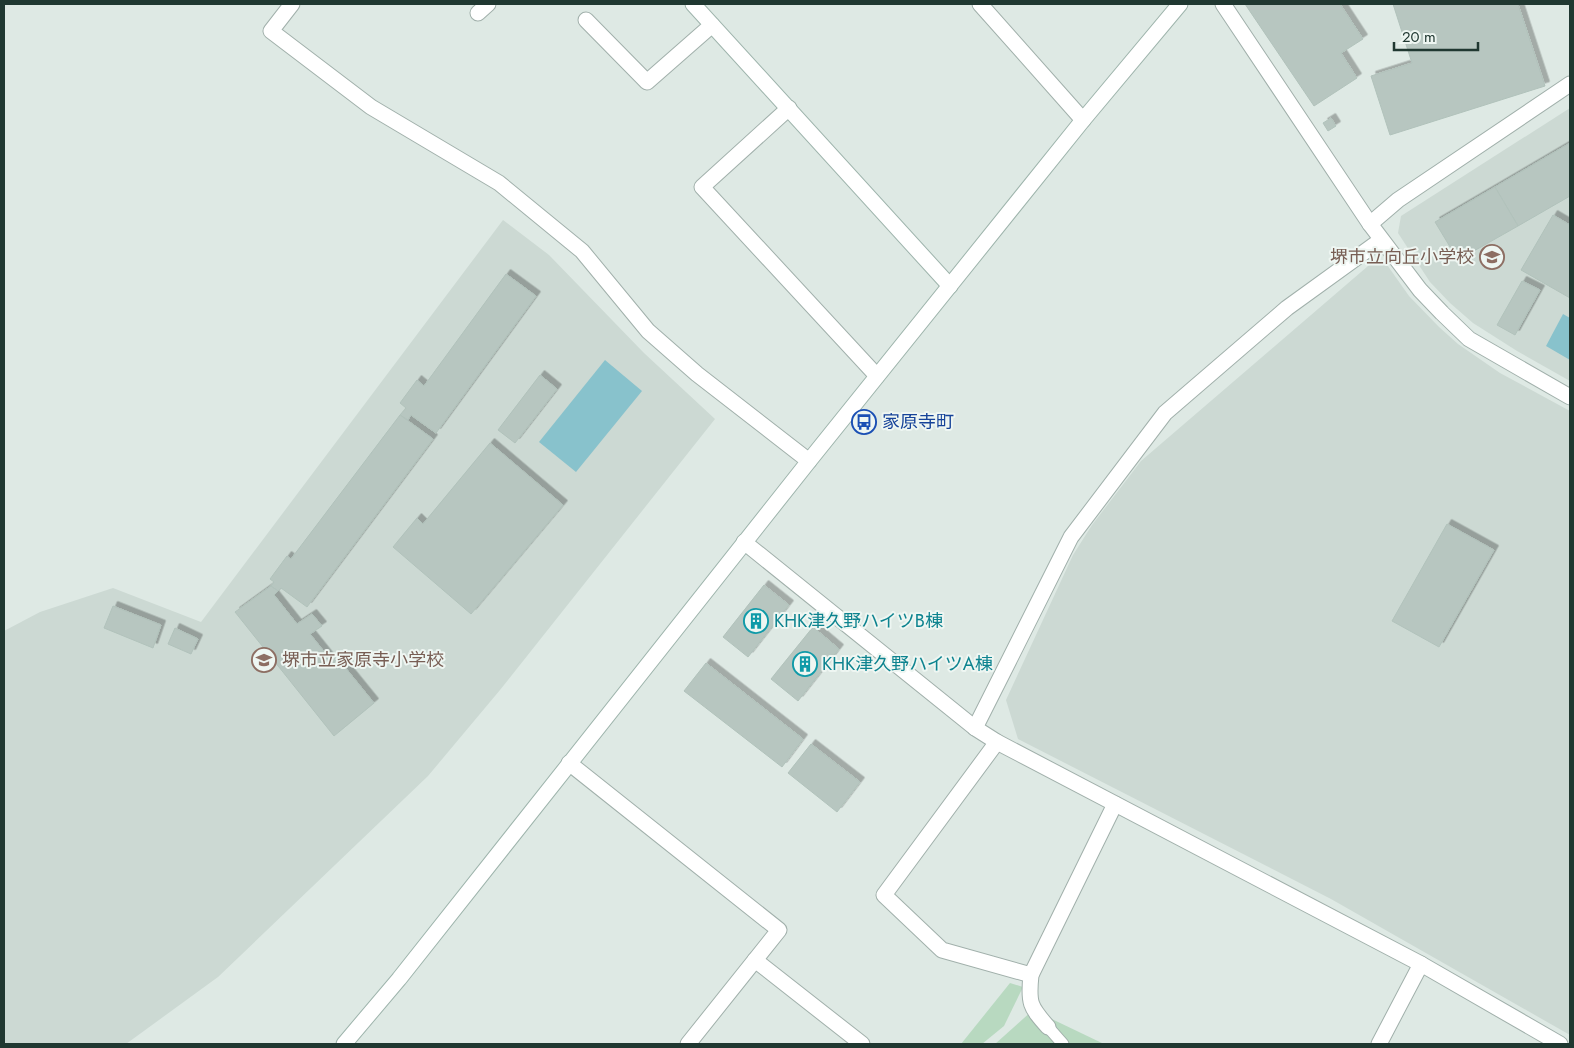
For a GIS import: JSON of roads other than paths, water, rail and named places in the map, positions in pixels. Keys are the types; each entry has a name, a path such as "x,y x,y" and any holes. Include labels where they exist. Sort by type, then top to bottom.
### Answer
{"street":[{"path":"292,4 271,31 371,107 499,183 582,251 648,331 697,374 809,461"},
{"path":"693,4 950,286"},
{"path":"980,4 1083,120"},
{"path":"344,1044 399,979 744,542 1083,120 1180,4"},
{"path":"1223,4 1381,240 1420,290 1469,339 1570,397"},
{"path":"586,20 647,82 712,25"},
{"path":"1370,224 1398,200 1570,84"},
{"path":"789,108 702,188 878,376"},
{"path":"975,728 1072,537 1165,413 1287,308 1381,240"},
{"path":"744,542 975,728 997,742 1421,964 1560,1044"},
{"path":"997,742 884,895 942,950 1031,975"},
{"path":"569,763 779,930 688,1044"},
{"path":"1048,1027 1033,1010 1029,992 1031,975 1115,804"},
{"path":"755,960 862,1044"},
{"path":"1379,1044 1421,964"}],"lane":[{"path":"1048,1027 1063,1044"}],"water":[{"path":"1563,314 1570,318 1570,360 1546,346"},
{"path":"605,360 642,391 576,472 539,442"}],"place":[{"name":"堺市立向丘小学校","path":"1492,257"},
{"name":"家原寺町","path":"864,422"},
{"name":"KHK津久野ハイツB棟","path":"756,621"},
{"name":"堺市立家原寺小学校","path":"264,660"},
{"name":"KHK津久野ハイツA棟","path":"805,664"}]}
